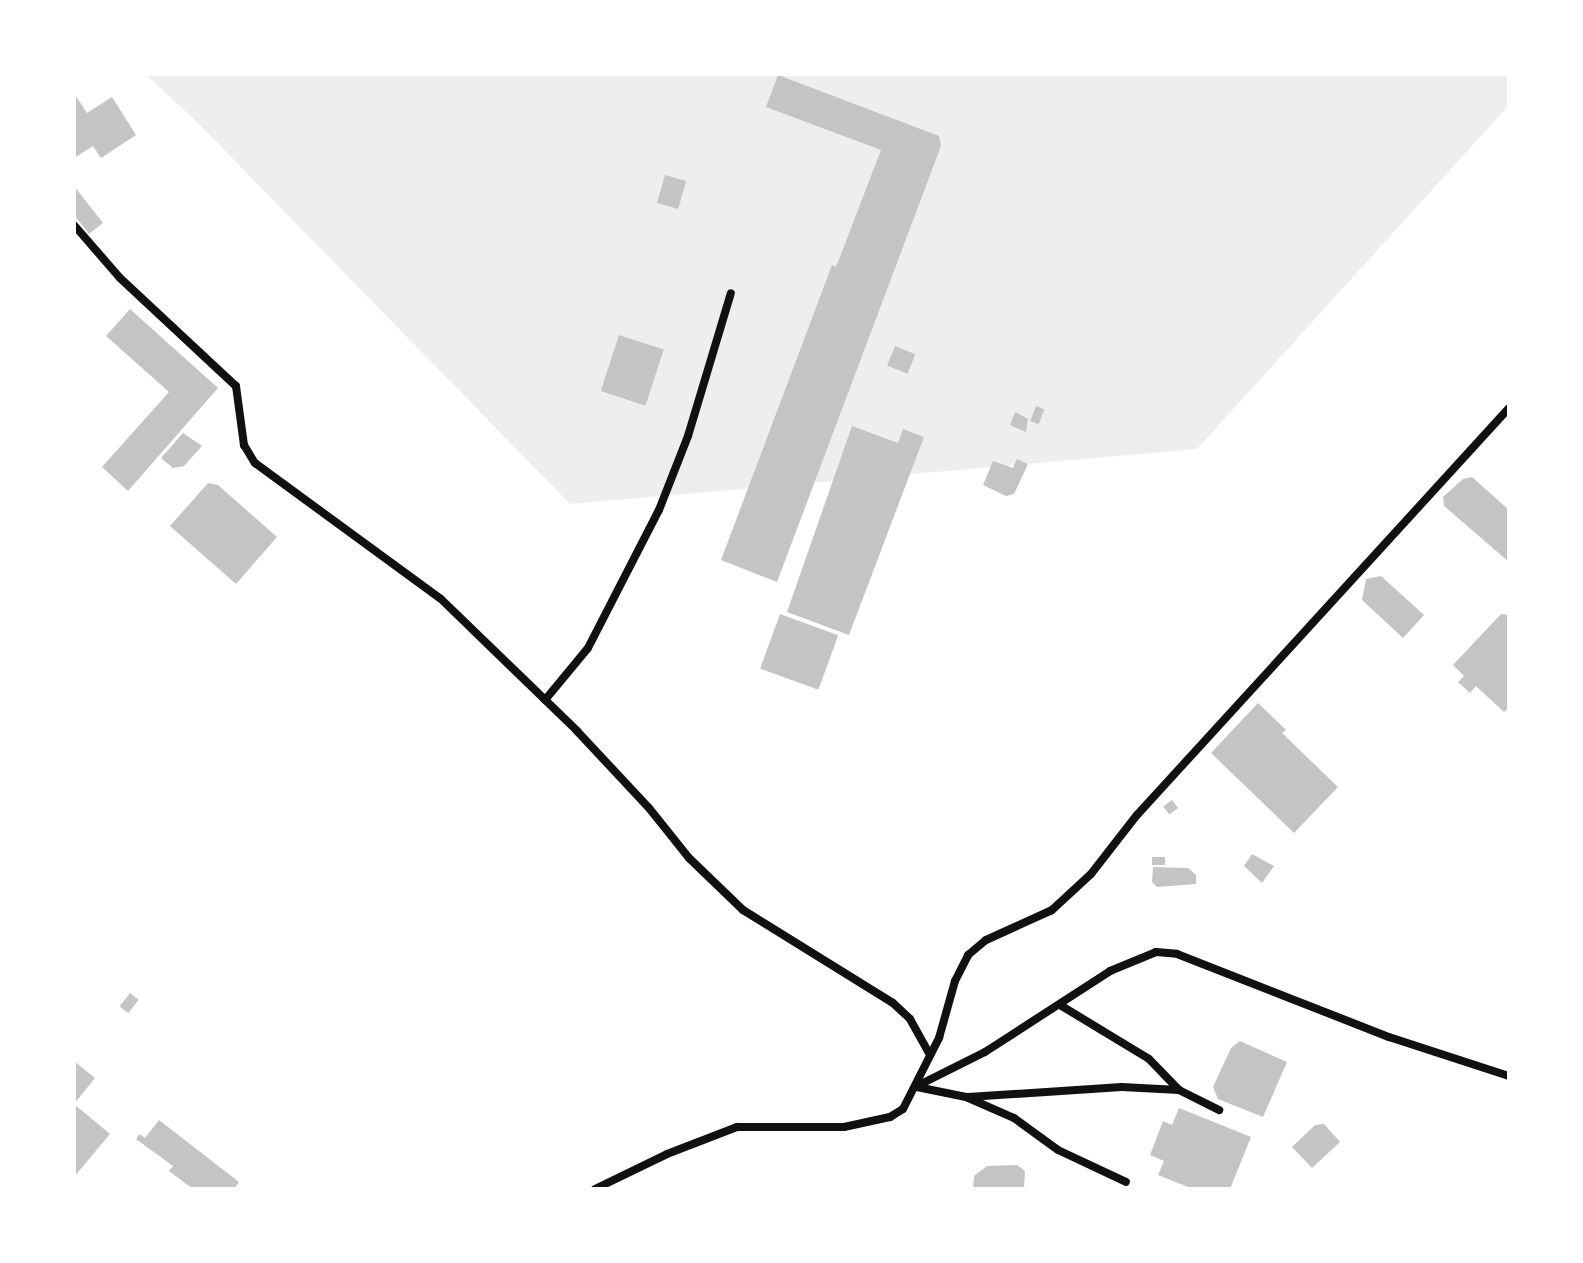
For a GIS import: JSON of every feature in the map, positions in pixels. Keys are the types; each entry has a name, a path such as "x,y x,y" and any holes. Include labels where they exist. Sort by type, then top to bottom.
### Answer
{"street":[{"path":"74,225 120,278 236,386 244,445 255,463 441,599 545,700 649,808 689,858 743,910 893,1003 910,1019 930,1055"},
{"path":"545,700 588,648 659,510 688,436 731,293"},
{"path":"595,1189 667,1154 737,1127 844,1127 890,1117 903,1109 930,1055 955,981 968,955 986,940 1052,910 1091,874 1137,815 1509,408"},
{"path":"916,1086 985,1052 1137,957 1156,952 1177,954 1389,1037 1509,1076"},
{"path":"1060,1005 1149,1059 1179,1090 1219,1110"},
{"path":"916,1086 966,1097 1014,1118 1058,1150 1126,1182"},
{"path":"966,1097 1122,1087 1179,1090"}],"shaded area":[{"path":"145,74 1509,74 1509,105 1197,449 570,504 197,122"}],"building":[{"path":"778,75 939,136 941,146 777,582 721,560 832,265 836,267 881,150 766,107"},
{"path":"74,93 87,113 112,97 136,135 101,158 93,146 74,158"},
{"path":"665,175 686,181 678,209 657,203"},
{"path":"74,186 103,223 89,234 74,215"},
{"path":"130,309 218,388 128,491 102,467 169,392 106,336"},
{"path":"619,335 664,350 645,406 601,391"},
{"path":"895,346 915,354 908,374 887,365"},
{"path":"1036,406 1044,409 1039,424 1030,421"},
{"path":"1015,412 1028,419 1026,432 1010,425"},
{"path":"852,426 898,443 903,429 924,437 849,635 787,612"},
{"path":"183,433 202,446 184,466 173,468 161,458"},
{"path":"1017,459 1028,464 1014,494 1006,496 983,485 993,461 1013,468"},
{"path":"1472,477 1509,510 1509,562 1444,506 1443,497 1463,479"},
{"path":"208,483 218,485 277,537 236,584 170,526"},
{"path":"1381,576 1424,615 1403,638 1362,600 1366,579"},
{"path":"780,614 838,635 818,690 760,669"},
{"path":"1501,614 1509,615 1509,707 1504,712 1476,686 1470,693 1458,682 1464,676 1453,665"},
{"path":"1258,703 1286,730 1282,733 1338,787 1294,833 1211,753"},
{"path":"1172,800 1178,808 1169,815 1163,807"},
{"path":"1252,854 1274,866 1262,883 1244,866"},
{"path":"1152,857 1165,857 1165,865 1152,865"},
{"path":"1153,867 1188,868 1196,875 1196,884 1157,887 1152,882"},
{"path":"130,993 139,1000 128,1013 120,1006"},
{"path":"1240,1041 1287,1062 1263,1117 1218,1099 1213,1087 1231,1048"},
{"path":"74,1061 95,1078 74,1104"},
{"path":"74,1104 110,1134 74,1177"},
{"path":"1179,1108 1251,1137 1230,1189 1193,1189 1158,1175 1164,1161 1150,1155 1163,1121 1172,1125"},
{"path":"159,1120 239,1182 234,1189 193,1189 169,1171 173,1166 136,1139 140,1134 145,1138"},
{"path":"1324,1124 1340,1142 1312,1168 1292,1147 1315,1125"},
{"path":"1017,1165 1025,1171 1024,1189 973,1189 974,1176 987,1166"}]}
